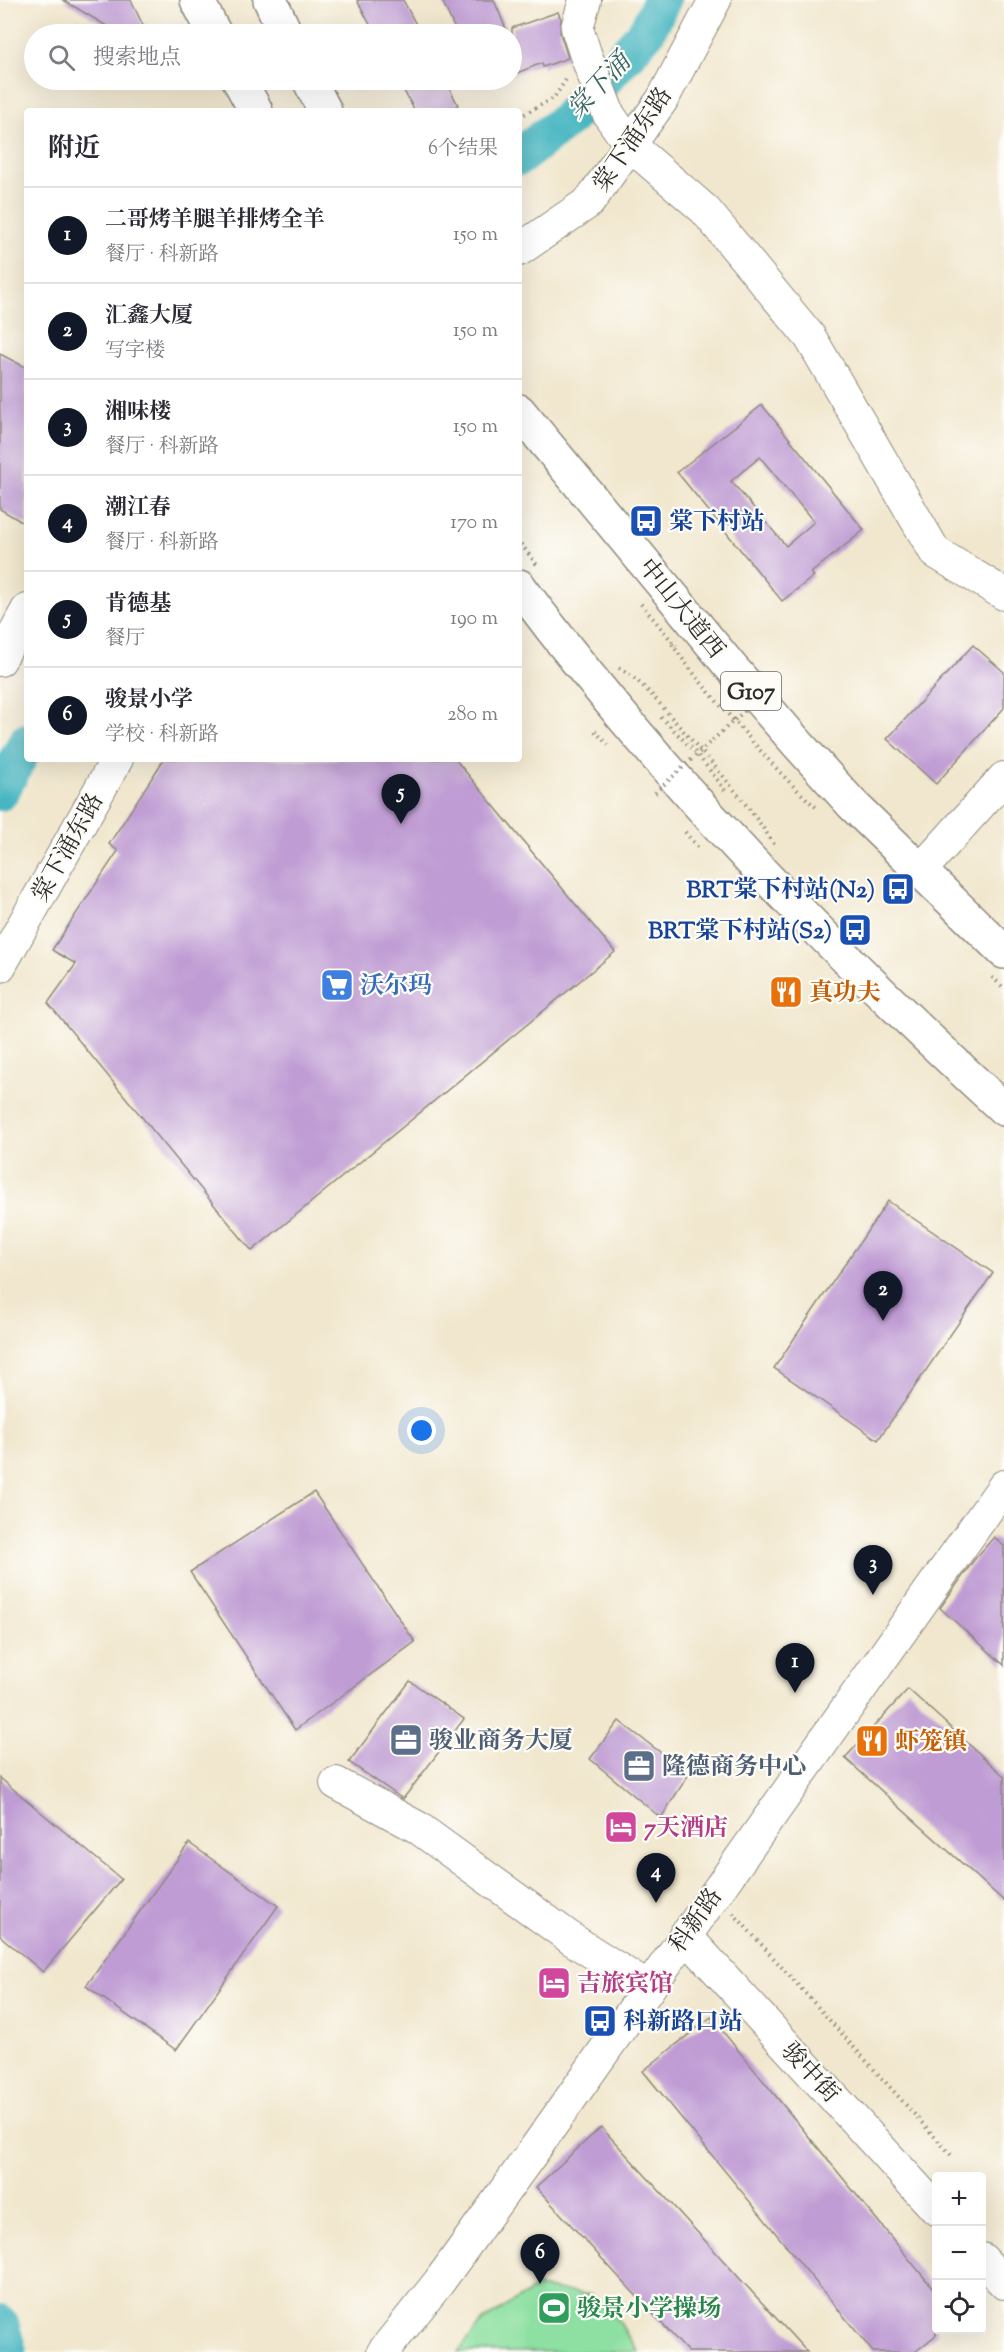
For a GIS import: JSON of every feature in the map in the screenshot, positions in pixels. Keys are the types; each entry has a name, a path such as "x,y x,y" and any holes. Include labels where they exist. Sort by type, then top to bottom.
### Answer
{"highway":[{"path":"197,0 210,24"},
{"path":"270,0 281,24"},
{"path":"244,90 254,108"},
{"path":"314,90 323,108"},
{"name":"中山大道西","path":"522,415 729,666 852,804 1004,952"},
{"path":"522,590 611,704 716,825 832,946 1004,1109"}],"street":[{"path":"585,0 577,28 609,115 630,145 705,210 810,338 934,552 1004,594"},
{"name":"棠下涌东路","path":"522,248 589,202 662,100 715,0"},
{"path":"0,660 24,616"},
{"name":"棠下涌东路","path":"0,966 115,762"},
{"path":"920,872 1004,778"},
{"name":"科新路","path":"383,2352 439,2283 1004,1486"},
{"path":"336,1783 417,1827 573,1940 648,1988"},
{"name":"骏中街","path":"685,1935 932,2206"},
{"path":"986,2264 1004,2283"}],"path":[{"path":"522,115 554,98 587,60"},
{"path":"664,634 686,664 759,750 794,789 826,816"},
{"path":"613,664 634,677 682,729 748,807 779,851"},
{"path":"656,793 776,682"},
{"path":"715,1892 951,2155"}],"green space":[{"name":"骏景小学操场","path":"536,2287 592,2295 620,2323 638,2352 458,2352 483,2321"}],"building":[{"path":"63,0 131,0 142,24 103,24"},
{"path":"357,0 403,0 416,24 370,24"},
{"path":"442,0 494,0 504,24 453,24"},
{"path":"558,12 561,19 560,33 568,58 543,67 542,63 522,71 522,25"},
{"path":"403,90 450,90 458,105 452,108 413,108"},
{"path":"0,354 24,366 24,523 0,509"},
{"path":"762,405 864,530 811,573 814,576 782,601 677,472","holes":["760,457 814,522 786,546 731,481"]},
{"path":"973,645 1004,672 1004,708 936,784 887,739"},
{"name":"沃尔玛","path":"162,762 457,762 615,952 252,1251 48,1003 76,964 52,950 118,851 109,844"},
{"path":"888,1201 993,1273 878,1440 774,1368"},
{"path":"314,1492 415,1642 295,1730 190,1572"},
{"path":"994,1537 1004,1546 1004,1665 940,1608 974,1560"},
{"name":"骏业商务大厦","path":"410,1681 464,1719 403,1799 349,1762"},
{"path":"908,1689 1004,1776 1004,1901 845,1758"},
{"name":"隆德商务中心","path":"619,1721 689,1774 661,1818 590,1759"},
{"path":"0,1778 121,1879 43,1972 0,1936"},
{"path":"189,1843 278,1906 176,2050 86,1986"},
{"path":"711,2017 932,2287 932,2334 936,2335 915,2352 873,2352 643,2071"},
{"path":"601,2127 807,2352 688,2352 536,2187"}],"waterway":[{"name":"棠下涌","path":"522,155 569,118 647,31 662,0"},
{"name":"棠下涌","path":"0,792 24,748"},
{"path":"0,2324 8,2352"}],"place":[{"name":"棠下村站","path":"646,521"},
{"name":"肯德基","path":"401,824"},
{"name":"BRT棠下村站(N2)","path":"898,889"},
{"name":"BRT棠下村站(S2)","path":"855,930"},
{"name":"沃尔玛","path":"337,985"},
{"name":"真功夫","path":"786,992"},
{"name":"汇鑫大厦","path":"883,1321"},
{"name":"湘味楼","path":"873,1595"},
{"name":"二哥烤羊腿羊排烤全羊","path":"795,1693"},
{"name":"骏业商务大厦","path":"406,1740"},
{"name":"虾笼镇","path":"872,1741"},
{"name":"隆德商务中心","path":"639,1766"},
{"name":"7天酒店","path":"621,1827"},
{"name":"潮江春","path":"656,1903"},
{"name":"吉旅宾馆","path":"554,1983"},
{"name":"科新路口站","path":"600,2021"},
{"name":"骏景小学","path":"540,2284"},
{"name":"骏景小学操场","path":"554,2308"}]}
